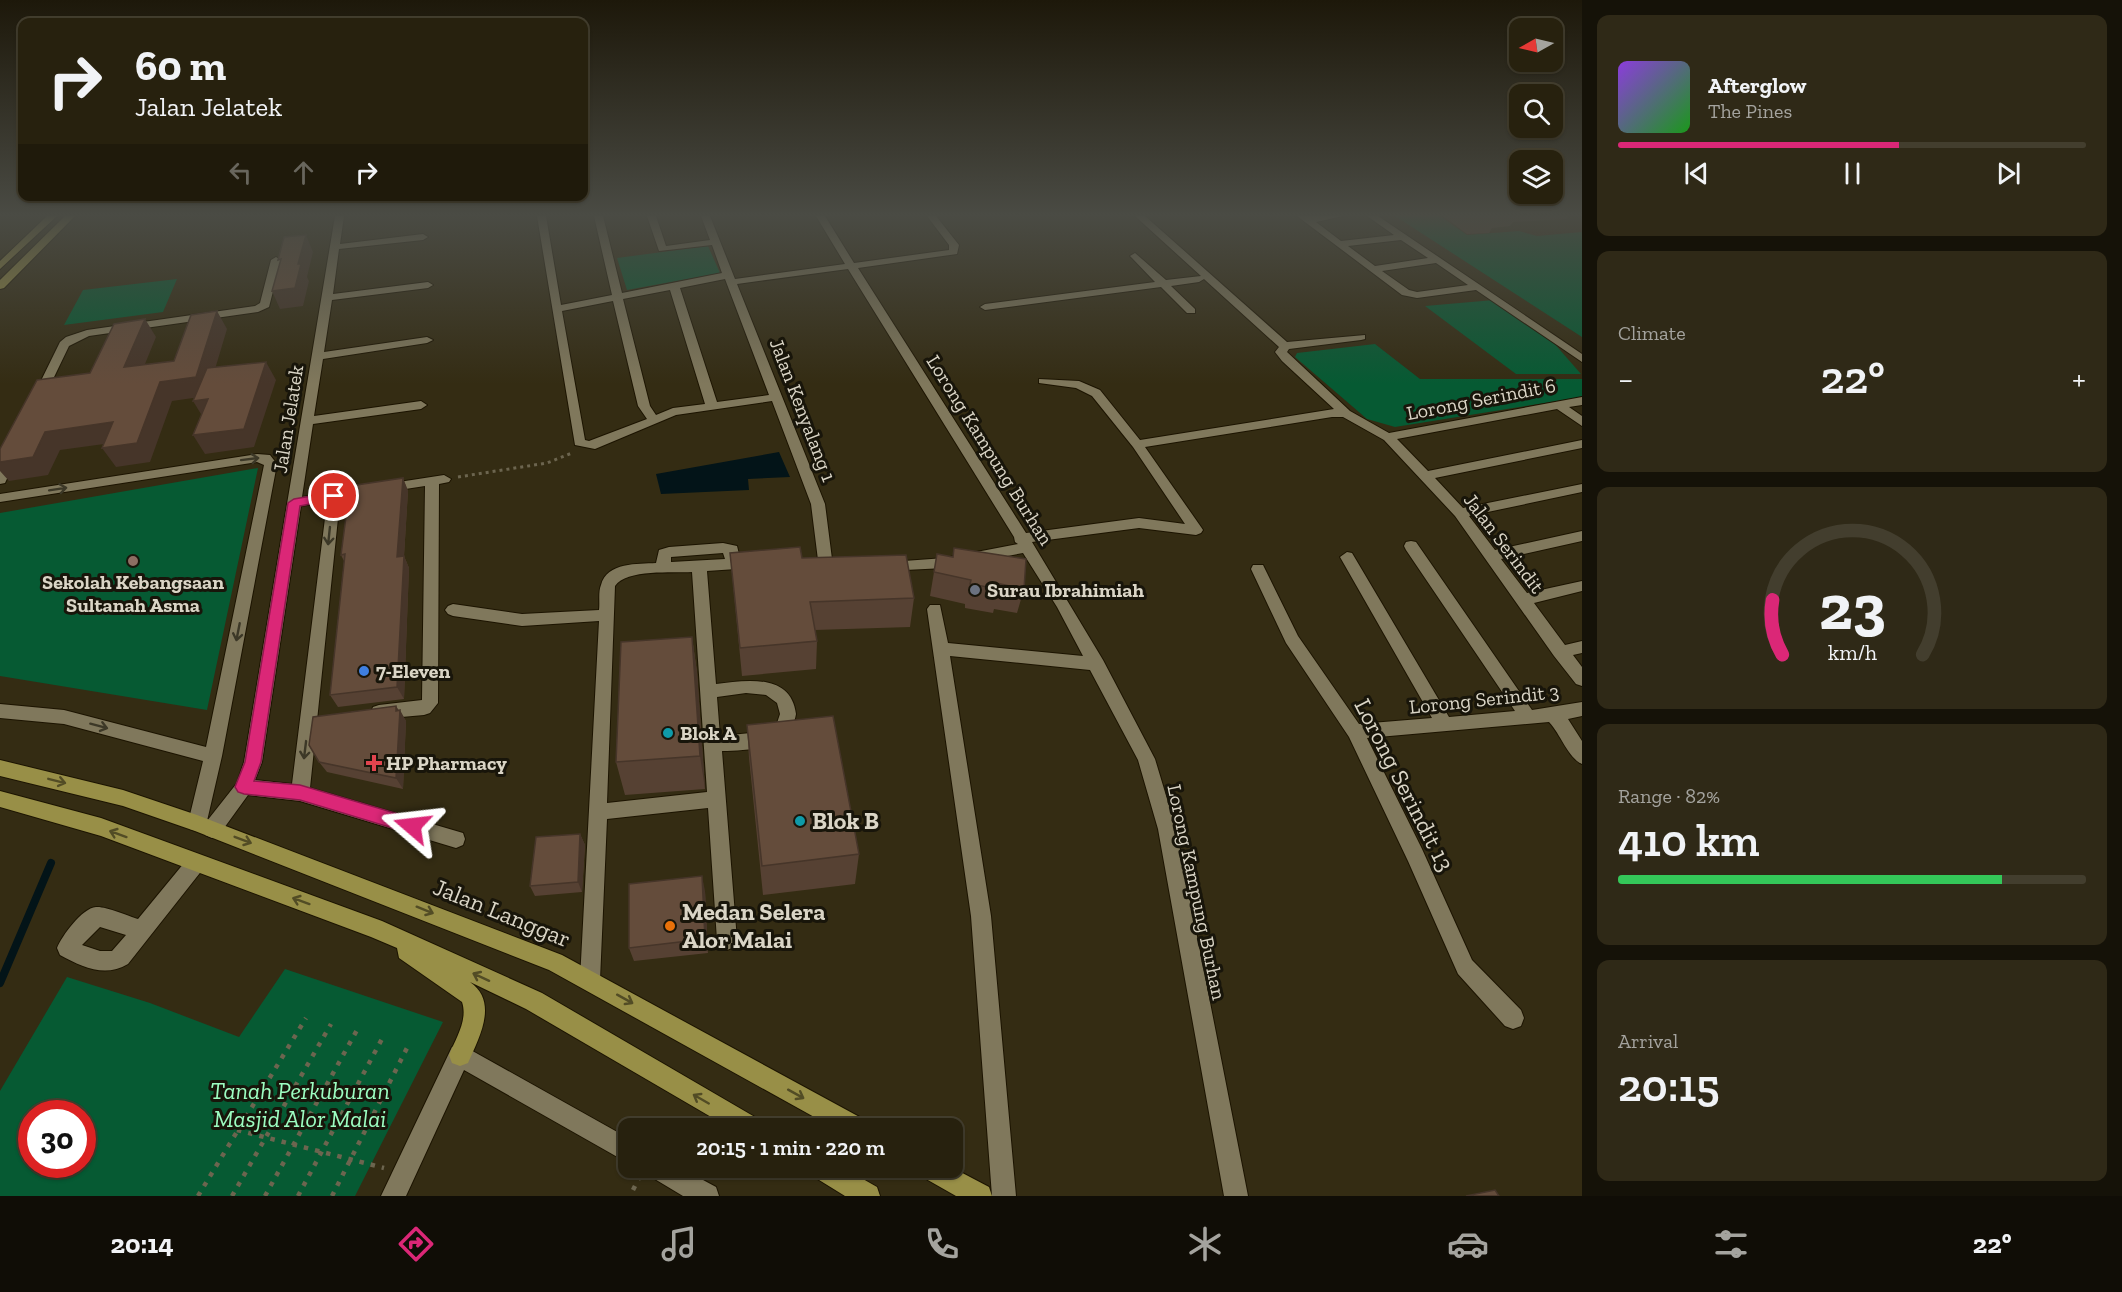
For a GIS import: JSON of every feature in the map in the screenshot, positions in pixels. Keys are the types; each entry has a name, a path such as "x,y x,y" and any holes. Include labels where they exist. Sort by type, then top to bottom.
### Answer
{"main road":[{"path":"0,286 14,272"},
{"name":"Jalan Langgar","path":"0,768 123,798 205,826 555,962 839,1118"},
{"path":"0,800 101,827 375,928 534,1001 735,1118"},
{"path":"375,928 470,995 475,1009 473,1026 460,1055"},
{"path":"838,1178 868,1196"},
{"path":"947,1178 980,1196"}],"street":[{"path":"35,407 64,344 70,339 87,333 258,309 266,303 273,272"},
{"name":"Jalan Jelatek","path":"205,826 244,787 253,762 331,272"},
{"path":"550,272 578,440 582,444 595,445 673,412 777,397"},
{"path":"611,272 644,406 655,421"},
{"name":"Jalan Kenyalang 1","path":"728,272 818,504 825,560 829,566 850,568"},
{"path":"556,309 730,276 780,272"},
{"name":"Lorong Kampung Burhan","path":"854,272 1063,604 1146,759 1167,829 1236,1196"},
{"path":"1151,272 1191,310"},
{"path":"1191,272 1283,349 1361,338"},
{"path":"1199,272 1283,349"},
{"path":"1377,272 1402,291 1413,295 1478,286"},
{"path":"1456,272 1582,359"},
{"path":"985,307 1199,279"},
{"path":"327,298 428,285"},
{"path":"674,286 712,406"},
{"path":"318,356 428,340"},
{"name":"Jalan Serindit","path":"1283,349 1346,414 1388,437 1460,513 1582,679"},
{"path":"872,568 945,563 1023,543 1140,523 1196,530 1137,444 1096,393 1079,385 1043,381"},
{"name":"Lorong Serindit 6","path":"1388,437 1582,401"},
{"path":"1557,404 1582,422"},
{"path":"308,421 421,405"},
{"path":"1137,444 1332,413 1346,414"},
{"path":"1425,476 1582,444"},
{"path":"0,480 15,448"},
{"path":"0,498 257,458 269,460 272,469 213,756 205,826"},
{"path":"294,503 438,480 430,703 424,708 366,714"},
{"path":"1460,513 1582,488"},
{"path":"300,792 314,719 334,496"},
{"path":"1491,556 1582,536"},
{"path":"1411,546 1527,716"},
{"path":"663,568 664,554 669,552 723,548 732,550 733,564"},
{"path":"1347,558 1444,724"},
{"path":"590,980 598,812 610,657 606,615 608,585 615,576 628,570 767,562"},
{"path":"699,566 699,648 709,692 728,940"},
{"name":"Lorong Serindit 13","path":"1258,569 1292,639 1355,732 1415,855 1465,967 1514,1018"},
{"path":"1523,600 1582,586"},
{"path":"935,609 981,916 1004,1196"},
{"path":"453,610 522,620 606,615"},
{"path":"1560,652 1582,647"},
{"path":"941,649 1097,664"},
{"path":"709,692 757,687 770,689 782,695 789,707 787,723 779,734 749,741 713,744"},
{"name":"Lorong Serindit 3","path":"1355,732 1553,715 1582,709"},
{"path":"0,711 64,717 213,756"},
{"path":"1553,715 1563,725 1582,756"},
{"path":"244,787 300,792 456,839"},
{"path":"598,812 716,799"},
{"path":"142,930 196,863"},
{"path":"393,1196 460,1055 618,1145"},
{"path":"675,1178 707,1196"}],"path":[{"path":"438,480 547,463 571,453 582,444"},
{"path":"198,1196 306,1018"},
{"path":"232,1196 331,1024"},
{"path":"265,1196 357,1030"},
{"path":"298,1196 383,1037"},
{"path":"332,1196 409,1044"},
{"path":"237,1130 404,1173"}],"green space":[{"path":"621,272 720,273 627,290"},
{"path":"1481,272 1582,272 1582,337"},
{"path":"177,279 163,312 64,325 83,290"},
{"path":"1494,300 1553,342 1581,374 1516,374 1425,306"},
{"path":"1375,344 1420,379 1582,379 1582,397 1395,427 1367,419 1295,357 1297,353"},
{"path":"258,468 207,710 0,676 0,513"},
{"name":"Tanah Perkuburan Masjid Alor Malai","path":"285,969 443,1022 355,1196 0,1196 0,1091 67,977 150,1003 239,1037"}],"shaded area":[{"path":"779,452 790,477 748,479 749,490 661,494 656,474"}],"building":[{"path":"277,272 299,272 295,288 272,291"},
{"path":"217,311 196,377 160,382 137,443 102,448 113,422 45,432 33,457 0,462 0,449 37,380 90,373 114,324 145,319 124,367 174,361 191,315"},
{"path":"266,362 244,429 193,435 208,399 193,401 207,368"},
{"path":"403,478 397,557 404,556 397,687 330,695 345,554 341,555 350,486"},
{"path":"800,547 802,558 906,555 914,598 810,602 817,641 740,648 730,553"},
{"path":"954,548 1026,559 1024,589 1000,584 999,589 970,584 971,580 934,572 937,554 953,557"},
{"name":"Blok A","path":"692,637 700,756 616,762 621,642"},
{"path":"396,706 396,711 400,710 396,778 319,762 309,745 313,717"},
{"name":"Blok B","path":"833,716 859,854 762,866 747,725"},
{"path":"580,834 578,882 530,886 536,837"},
{"name":"Medan Selera Alor Malai","path":"702,876 705,939 629,948 629,884"},
{"path":"1495,1190 1499,1196 1466,1196"}],"waterway":[{"path":"0,983 51,863"}],"place":[{"name":"Sekolah Kebangsaan Sultanah Asma","path":"133,561"},
{"name":"Surau Ibrahimiah","path":"975,590"},
{"name":"7-Eleven","path":"364,671"},
{"name":"Blok A","path":"668,733"},
{"name":"HP Pharmacy","path":"374,763"},
{"name":"Blok B","path":"800,821"},
{"name":"Medan Selera Alor Malai","path":"670,926"}],"route":[{"path":"334,496 294,503 253,762 244,787 300,792 412,826"}]}
